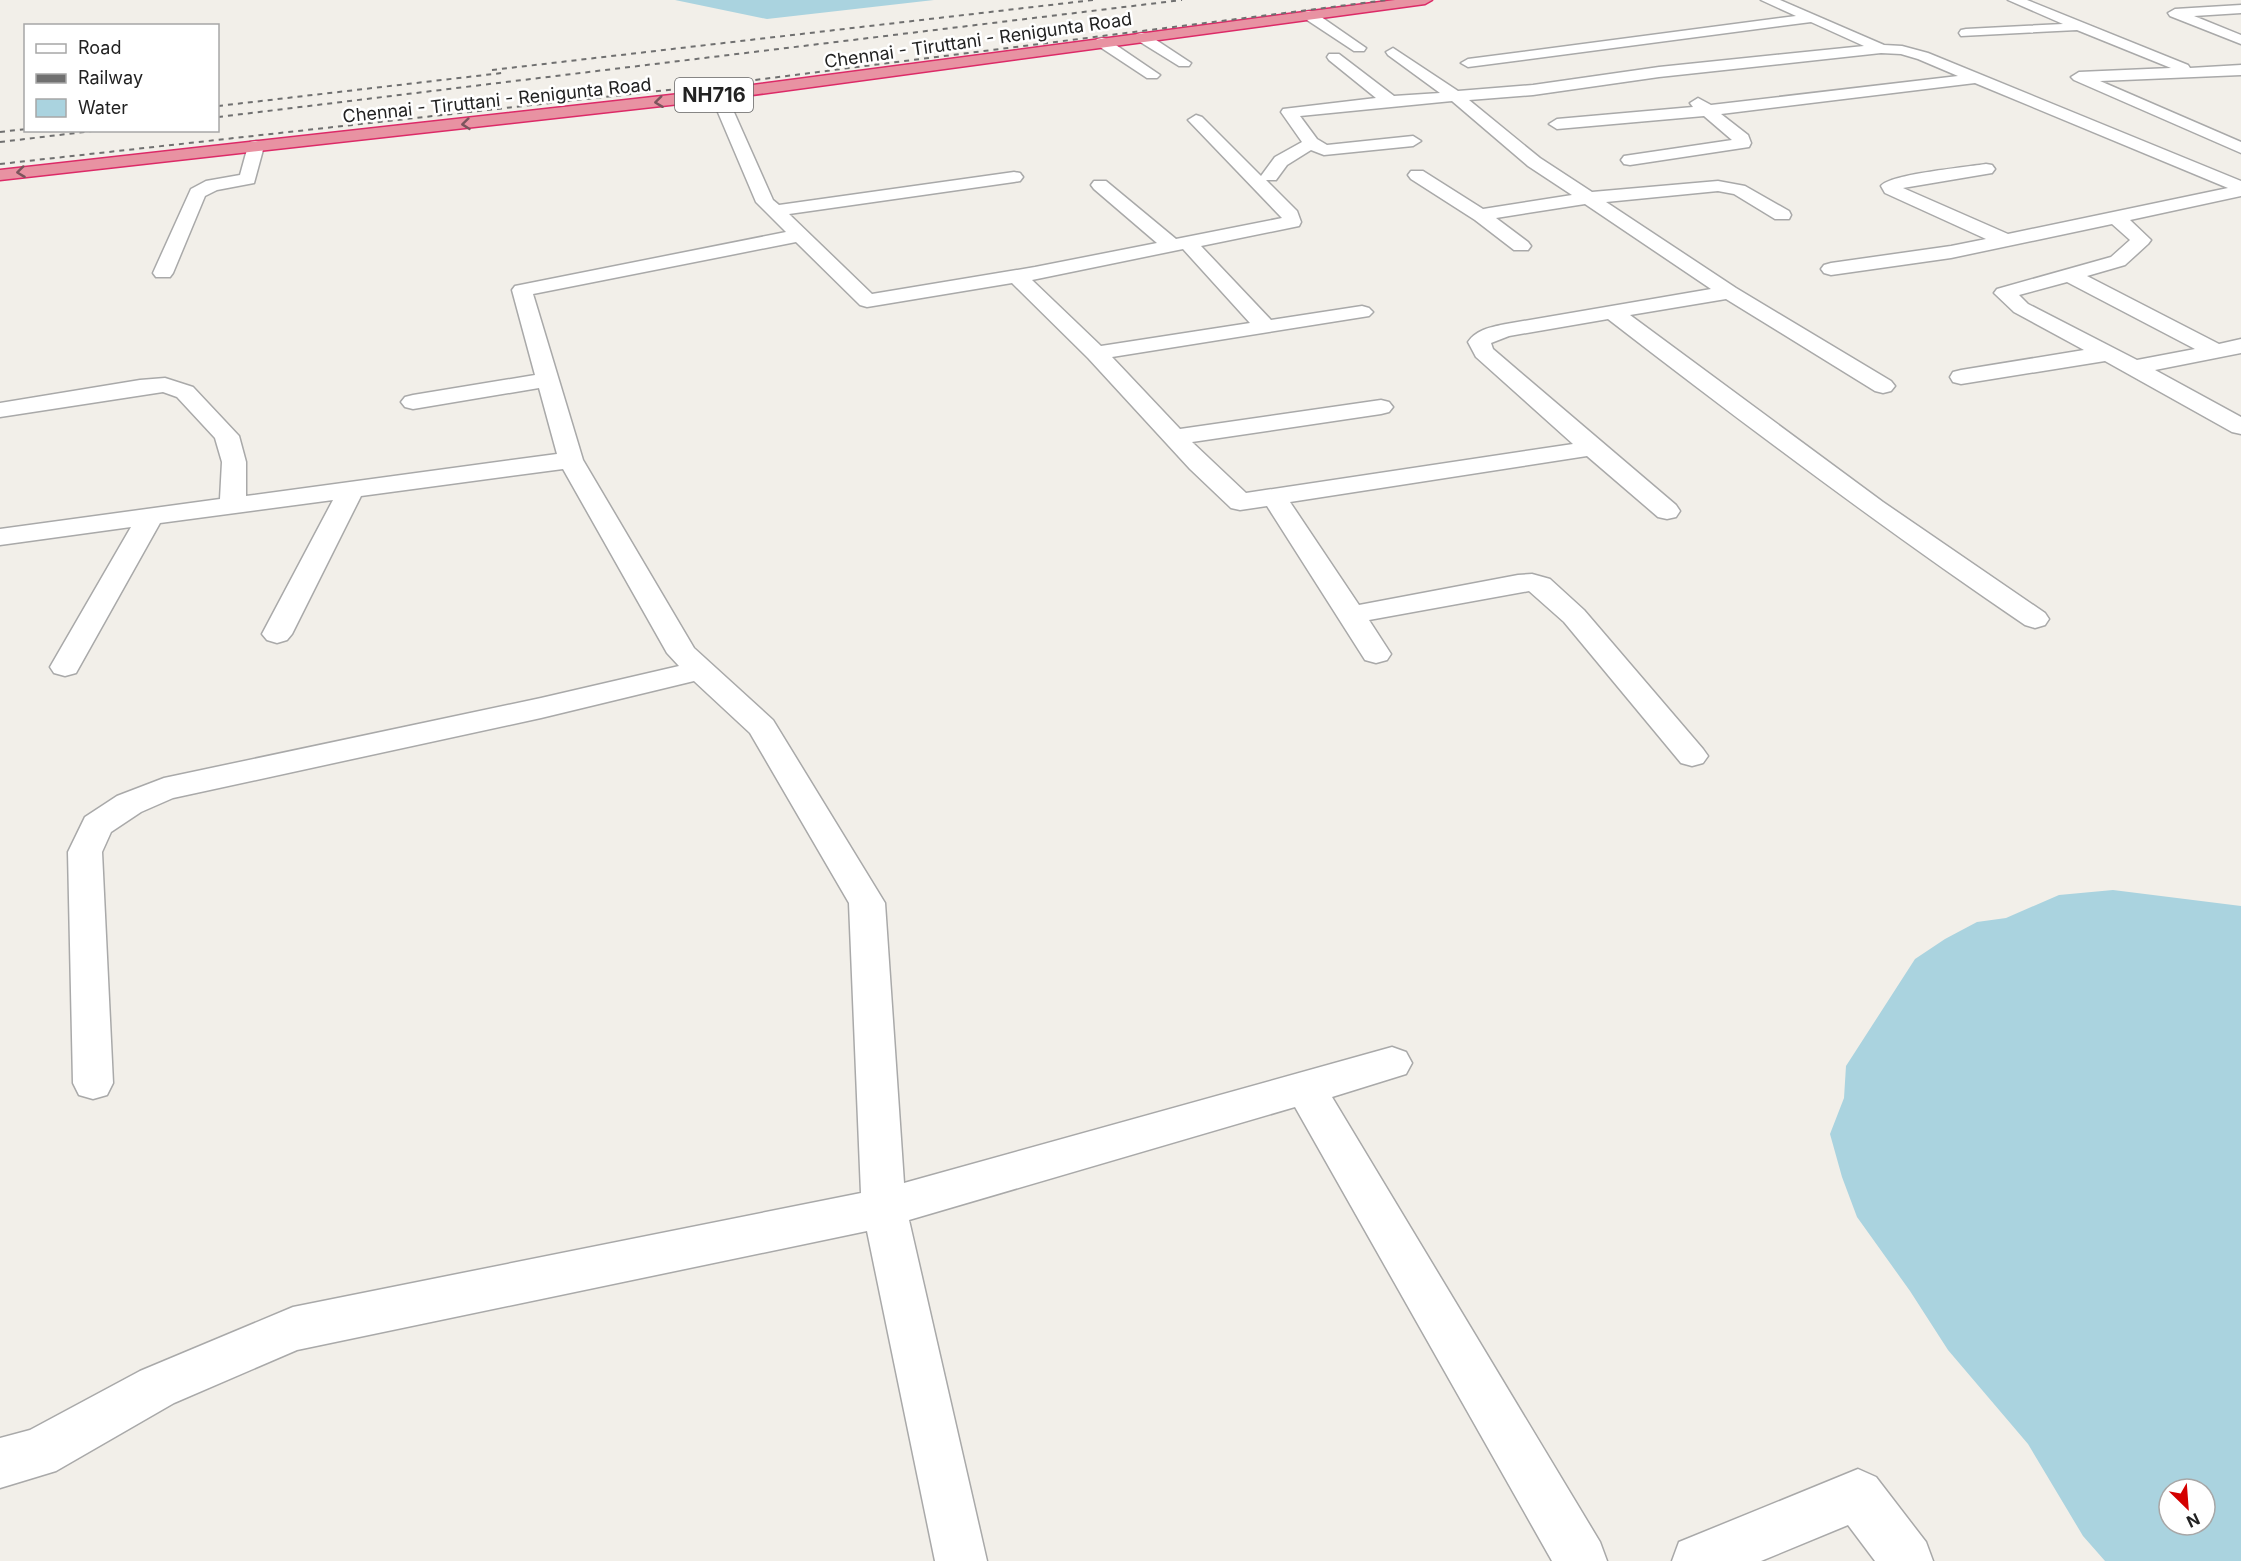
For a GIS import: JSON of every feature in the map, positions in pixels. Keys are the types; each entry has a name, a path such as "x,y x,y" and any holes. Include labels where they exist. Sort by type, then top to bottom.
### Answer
{"highway":[{"name":"Chennai - Tiruttani - Renigunta Road","path":"0,162 710,89 1371,0"},
{"name":"Chennai - Tiruttani - Renigunta Road","path":"0,175 256,146 1425,0"}],"street":[{"path":"2015,0 2232,87"},
{"path":"1749,5 1770,1 1813,18 1881,50"},
{"path":"2241,9 2175,13 2241,40"},
{"path":"1309,15 1359,48"},
{"path":"1468,63 1813,18"},
{"path":"1966,33 2084,28"},
{"path":"1142,37 1184,63"},
{"path":"1102,42 1152,75"},
{"path":"1413,141 1331,151 1311,143 1289,112 1390,101 1533,90 1659,72 1881,50 1902,50 1977,78 2241,189"},
{"path":"1393,52 1455,96 1534,162 1729,292 1883,386"},
{"path":"2152,55 2186,54"},
{"path":"1334,57 1390,101"},
{"path":"2240,148 2079,77 2241,70"},
{"path":"1630,160 1743,143 1742,139 1705,111 1686,91 1659,72"},
{"path":"1557,124 1705,111 1977,78"},
{"path":"710,89 725,111 765,202 867,301 1180,245 1286,224 1293,219 1196,120"},
{"path":"1270,176 1281,161 1311,143"},
{"path":"163,273 196,194 212,185 248,179 256,146"},
{"path":"1986,169 1901,182 1890,186 1891,189 2005,240"},
{"path":"1417,175 1482,216 1521,246"},
{"path":"774,211 1014,177"},
{"path":"1100,185 1180,245 1266,327"},
{"path":"1482,216 1489,212 1589,198 1718,186 1739,190 1782,215"},
{"path":"1832,269 1951,252 2241,189"},
{"path":"2116,217 2141,240 2118,261 2004,293 2020,308 2136,367 2241,427"},
{"path":"2058,228 2124,256"},
{"path":"800,235 522,290 571,460 682,652 762,727 867,903 884,1208 961,1561"},
{"path":"2069,275 2216,351"},
{"path":"1016,276 1096,353 1174,437 1240,502 1592,448"},
{"path":"1667,511 1484,352 1479,342 1486,336 1506,330 1729,292"},
{"path":"1096,353 1362,312"},
{"path":"1612,312 1801,456 1951,564 2035,619"},
{"path":"2136,367 2241,346"},
{"path":"1961,377 2097,354 2109,354"},
{"path":"413,402 548,380"},
{"path":"0,410 140,387 165,385 185,392 227,436 234,462 233,506"},
{"path":"1174,437 1381,407"},
{"path":"0,537 571,460"},
{"path":"277,634 351,490"},
{"path":"1274,497 1376,654"},
{"path":"65,667 150,517"},
{"path":"1352,615 1518,583 1532,582 1540,585 1574,616 1692,756"},
{"path":"93,1083 85,852 97,825 129,804 164,789 541,708 701,670"},
{"path":"0,1463 38,1453 157,1387 293,1329 884,1208 1392,1063"},
{"path":"1305,1088 1581,1561"},
{"path":"1698,1561 1858,1495 1907,1561"}],"water":[{"path":"675,0 934,0 767,19"},
{"path":"2113,890 2241,906 2241,1561 2105,1561 2083,1536 2028,1444 1948,1350 1910,1291 1857,1217 1842,1177 1830,1134 1844,1098 1846,1066 1915,959 1945,939 1977,922 2006,918 2059,895"}],"railway":[{"path":"492,70 1093,0"},
{"path":"219,117 1182,0"},
{"path":"0,164 731,83 1387,0"},
{"path":"219,106 502,73"},
{"path":"0,132 24,129"},
{"path":"0,142 84,132"}]}
